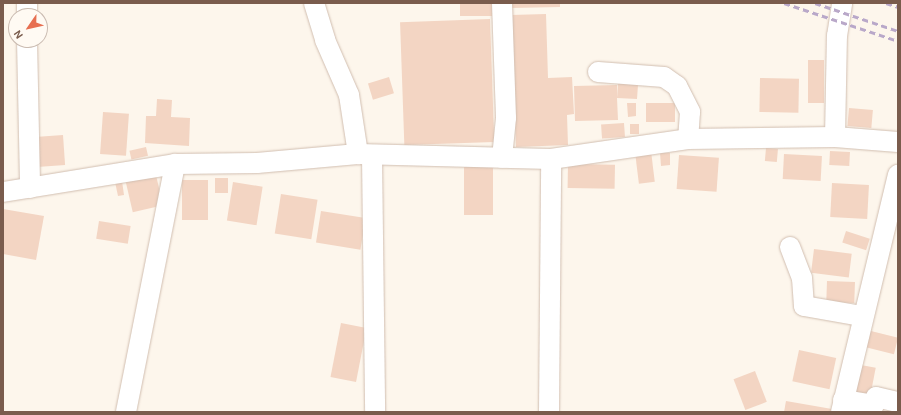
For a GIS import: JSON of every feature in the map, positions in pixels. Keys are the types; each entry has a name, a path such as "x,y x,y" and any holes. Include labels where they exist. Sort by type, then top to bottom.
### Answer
{"street":[{"path":"314,3 325,40 349,95 365,155 375,412"},
{"path":"502,3 506,118 502,158"},
{"path":"835,137 837,36 842,3"},
{"path":"27,48 30,188"},
{"path":"598,72 664,77 677,86 690,112 688,139"},
{"path":"3,192 175,164 258,163 365,155 551,159 688,139 835,137 898,142"},
{"path":"549,412 551,159"},
{"path":"126,412 175,164"},
{"path":"898,175 862,316 842,406 874,405 876,397 898,402"},
{"path":"790,247 802,278 804,306 862,316"}],"building":[{"path":"460,3 492,3 492,16 460,16"},
{"path":"512,3 560,3 560,7 512,8"},
{"path":"546,14 548,78 572,77 574,114 567,115 568,145 516,147 511,15"},
{"path":"490,19 494,142 404,145 400,22"},
{"path":"808,60 824,60 824,103 808,103"},
{"path":"389,77 394,93 373,100 368,83"},
{"path":"760,78 799,79 798,113 759,112"},
{"path":"618,83 638,85 637,99 617,98"},
{"path":"617,85 618,120 575,121 574,86"},
{"path":"157,99 172,100 171,117 190,118 189,146 145,143 146,116 156,116"},
{"path":"627,103 636,103 636,116 628,117"},
{"path":"646,103 675,103 675,122 646,122"},
{"path":"849,108 873,110 871,128 847,126"},
{"path":"103,112 129,114 126,156 100,154"},
{"path":"624,123 625,137 602,139 601,125"},
{"path":"630,124 639,124 639,134 630,134"},
{"path":"63,135 65,165 37,167 35,137"},
{"path":"146,147 148,156 131,160 129,151"},
{"path":"766,148 778,149 777,162 765,161"},
{"path":"651,151 655,182 639,184 635,153"},
{"path":"830,151 850,152 849,166 829,165"},
{"path":"660,153 670,153 670,165 661,166"},
{"path":"784,154 822,156 821,181 783,179"},
{"path":"679,155 719,158 717,192 677,189"},
{"path":"568,164 615,165 615,189 568,188"},
{"path":"464,167 493,167 493,215 464,215"},
{"path":"156,175 163,205 133,212 126,182"},
{"path":"215,178 228,178 228,193 215,193"},
{"path":"182,180 208,180 208,220 182,220"},
{"path":"122,181 124,195 118,196 115,182"},
{"path":"233,182 263,187 257,225 227,221"},
{"path":"832,183 869,185 867,219 830,217"},
{"path":"281,194 318,200 311,239 275,234"},
{"path":"3,209 44,216 36,260 3,254"},
{"path":"321,211 365,218 360,250 316,243"},
{"path":"99,221 131,226 128,244 96,239"},
{"path":"846,231 870,239 866,250 842,242"},
{"path":"814,249 852,254 849,277 811,273"},
{"path":"827,281 855,282 854,303 826,302"},
{"path":"341,323 367,328 356,382 331,377"},
{"path":"867,330 898,338 894,354 863,346"},
{"path":"799,350 836,358 830,389 792,381"},
{"path":"861,365 876,368 870,398 855,395"},
{"path":"755,371 767,402 745,410 734,379"},
{"path":"786,401 832,409 832,412 784,412"}],"railway":[{"path":"784,3 898,41"},
{"path":"815,3 898,31"},
{"path":"886,3 898,7"}]}
